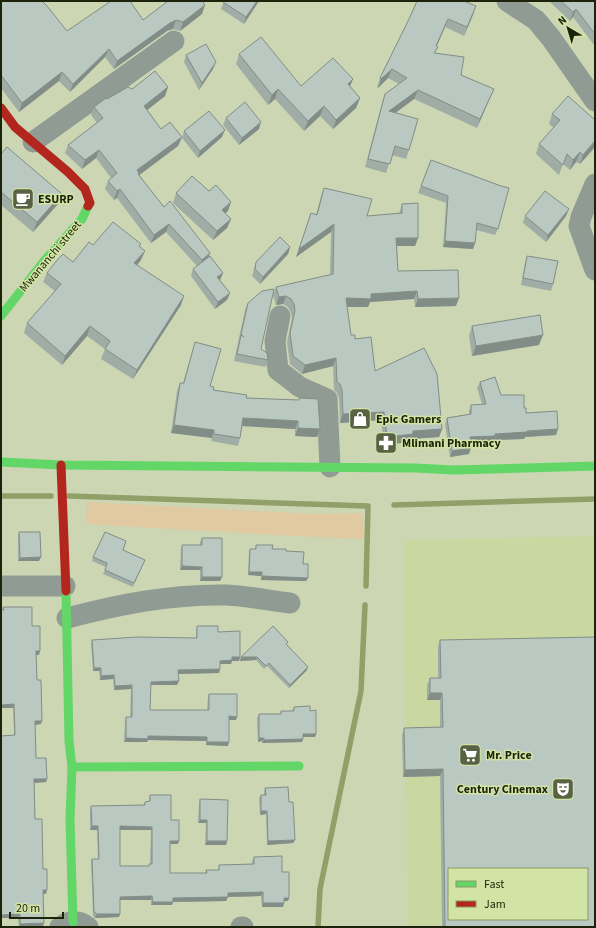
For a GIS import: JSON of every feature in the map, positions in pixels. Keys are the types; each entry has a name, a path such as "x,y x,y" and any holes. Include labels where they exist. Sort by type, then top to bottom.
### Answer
{"street":[{"path":"507,1 536,20 551,38 595,101"},
{"path":"33,142 174,41"},
{"name":"Mwananchi street","path":"1,108 15,127 68,172 84,189 90,203 82,219 45,260 1,316"},
{"path":"595,184 581,217 579,226 595,270"},
{"path":"280,316 276,341 278,370 300,387 327,399 330,467"},
{"path":"1,462 61,465 415,468 454,470 595,466"},
{"path":"61,465 67,618 69,741 72,767 70,819 74,925"},
{"path":"1,586 65,586"},
{"path":"67,618 115,606 166,598 228,595 290,603"},
{"path":"72,767 299,766"}],"shaded area":[{"path":"87,502 314,514 362,513 364,539 86,524"},
{"path":"595,536 595,927 408,927 403,540"}],"building":[{"path":"1,1 42,1 67,31 111,1 130,1 143,20 168,1 202,1 205,5 183,22 176,20 170,23 117,61 109,49 73,84 62,72 22,103 1,75"},
{"path":"257,1 246,17 223,2"},
{"path":"417,1 464,1 476,6 467,27 448,19 436,46 438,47 434,53 464,57 461,75 494,89 480,119 418,90 389,111 418,119 409,150 395,146 390,164 368,159 385,94 407,78 392,69 381,79 380,78"},
{"path":"561,1 595,1 595,34 576,9 573,12"},
{"path":"261,37 301,86 333,58 353,79 348,84 360,98 336,120 324,106 308,121 278,89 272,95 239,54"},
{"path":"206,44 216,62 202,83 186,55"},
{"path":"155,71 168,87 144,106 161,129 170,122 182,137 137,170 139,173 138,174 164,207 170,201 210,253 202,260 169,224 154,235 120,189 117,191 108,181 117,173 99,150 85,160 68,145 103,118 94,107 106,98 107,99 128,87 132,89"},
{"path":"568,96 595,120 595,141 583,155 580,152 573,160 567,154 563,165 539,144 560,120 552,114"},
{"path":"245,102 261,122 242,138 226,118"},
{"path":"209,111 225,130 200,151 184,131"},
{"path":"7,147 62,194 37,222 1,192 1,154"},
{"path":"431,160 509,188 498,229 477,223 475,243 445,241 448,196 421,186"},
{"path":"192,176 209,191 216,185 231,202 222,210 231,219 217,231 176,193"},
{"path":"324,188 372,199 367,216 402,213 402,204 418,203 418,238 396,238 398,271 458,270 459,298 418,299 417,291 371,294 371,299 346,298 351,335 355,335 355,339 371,337 375,371 424,348 437,374 442,429 413,431 413,434 387,437 384,412 343,414 342,390 340,384 337,382 336,358 305,365 293,356 290,333 295,310 294,304 291,299 286,296 279,297 276,287 333,274 334,224 299,249 311,213 317,215"},
{"path":"545,191 569,209 548,235 525,216"},
{"path":"113,222 141,244 139,246 145,251 134,263 184,296 137,370 105,349 110,341 90,326 65,356 27,323 61,284 47,273 58,259 63,254 73,262 89,242 93,245"},
{"path":"280,237 290,247 263,277 255,269 256,262"},
{"path":"210,256 223,273 217,277 230,293 218,302 193,269"},
{"path":"527,256 558,261 553,284 523,278"},
{"path":"274,289 261,349 267,353 268,360 237,354 241,335 244,337 241,334 248,303 262,291"},
{"path":"540,315 543,335 476,346 472,326"},
{"path":"195,342 221,349 210,386 214,387 213,390 247,395 246,398 299,400 300,398 318,399 320,429 298,428 298,421 243,418 240,438 214,434 214,430 174,425 180,383 184,383"},
{"path":"495,377 501,395 524,395 524,408 526,408 526,413 557,411 558,429 495,434 495,436 470,437 471,448 452,451 447,418 471,414 471,405 486,404 480,382"},
{"path":"19,532 40,532 41,557 20,558"},
{"path":"105,532 126,541 123,550 145,560 134,583 105,570 107,563 93,557"},
{"path":"202,538 222,538 222,577 202,577 202,567 182,566 182,545 202,545"},
{"path":"256,545 273,545 272,549 286,549 286,551 304,552 303,564 308,564 308,578 262,576 262,572 249,572 250,549 256,549"},
{"path":"3,607 32,607 32,626 40,626 40,651 36,651 37,680 41,680 42,721 35,721 36,758 46,758 47,779 34,779 35,819 42,819 43,869 47,869 47,890 43,890 44,923 20,924 20,914 1,915 1,736 15,735 14,704 1,705 1,610 4,610"},
{"path":"197,626 218,626 218,632 240,631 240,657 232,657 232,660 220,661 220,669 178,670 179,681 151,682 150,710 209,710 209,694 237,694 237,717 229,716 229,742 207,742 207,737 148,736 148,739 126,738 126,717 132,717 132,685 115,686 114,675 101,676 101,668 94,668 92,640 137,637 197,638"},
{"path":"273,626 288,642 286,644 308,667 290,685 269,663 266,666 257,657 241,657"},
{"path":"595,637 595,927 445,927 443,769 405,770 404,728 443,727 442,693 430,693 430,678 441,678 440,640"},
{"path":"310,706 310,711 316,710 316,734 303,734 303,739 264,740 264,738 259,738 259,714 281,714 281,711 294,711 294,707"},
{"path":"288,787 289,802 293,802 295,840 268,841 267,811 261,811 261,795 266,795 265,788"},
{"path":"150,795 171,795 171,820 179,820 179,841 170,841 170,873 207,873 206,870 219,870 219,865 254,864 254,857 282,856 282,872 289,872 289,898 284,898 284,903 263,903 263,892 228,893 228,897 173,898 173,902 153,902 152,896 120,897 120,914 97,914 94,912 92,859 99,859 98,826 92,826 91,806 145,805 145,802 150,801","holes":["120,826 152,827 152,864 149,864 149,866 120,866"]},
{"path":"200,799 228,800 227,841 207,841 207,820 200,820"}],"waterway":[{"path":"1,496 51,496"},
{"path":"69,496 368,506 366,586"},
{"path":"394,505 595,499"},
{"path":"318,927 320,889 361,691 365,605"}],"traffic: fast":[{"path":"1,316 45,260 82,219 88,206"},
{"path":"1,462 61,465 415,468 454,470 595,466"},
{"path":"66,591 69,741 72,767 70,819 73,922"},
{"path":"72,767 299,766"}],"traffic: jam":[{"path":"1,108 15,127 68,172 85,189 90,203 88,206"},
{"path":"61,465 66,591"}],"place":[{"name":"ESURP","path":"23,199"},
{"name":"Epic Gamers","path":"360,419"},
{"name":"Mlimani Pharmacy","path":"386,443"},
{"name":"Mr. Price","path":"470,755"},
{"name":"Century Cinemax","path":"563,789"}]}
